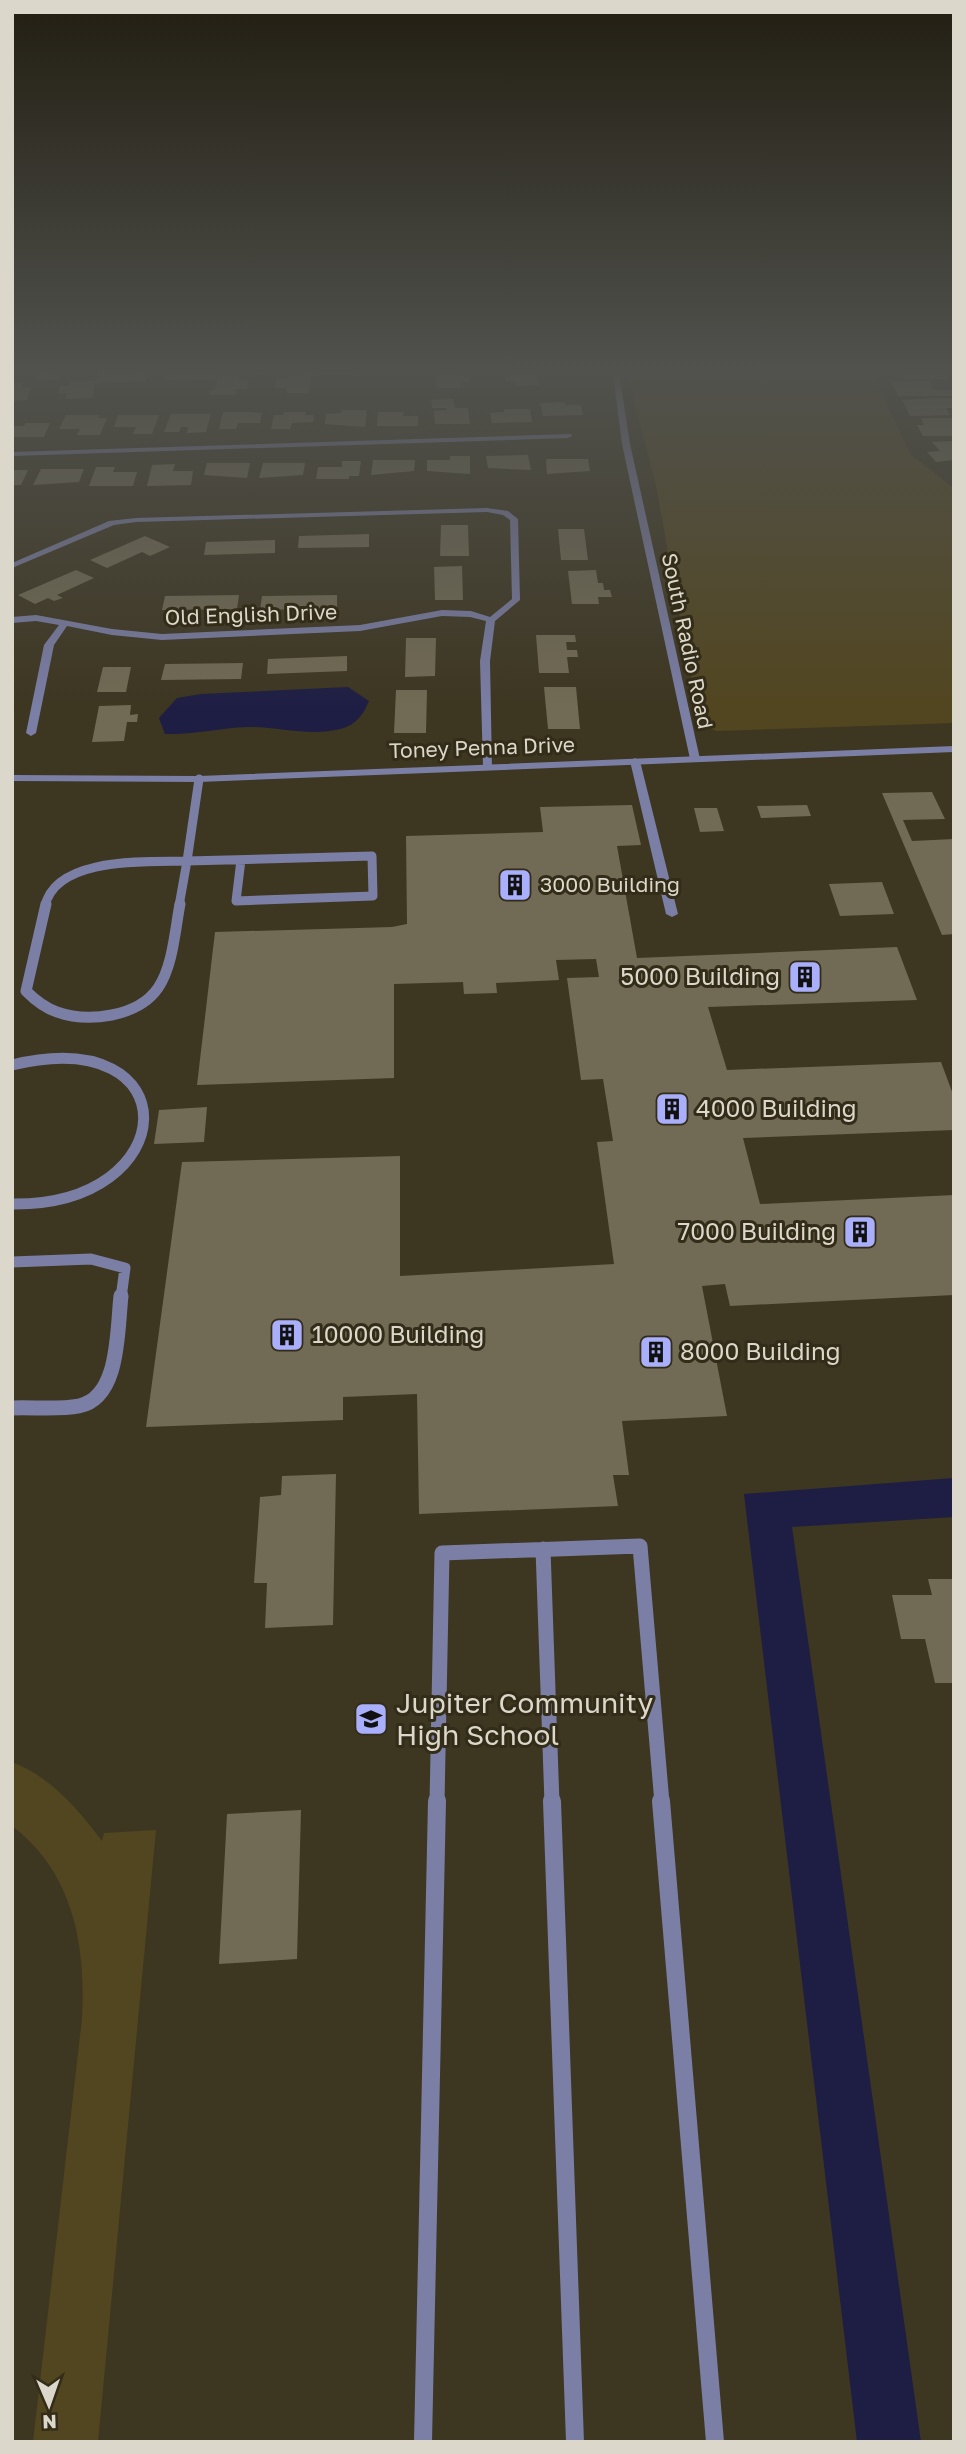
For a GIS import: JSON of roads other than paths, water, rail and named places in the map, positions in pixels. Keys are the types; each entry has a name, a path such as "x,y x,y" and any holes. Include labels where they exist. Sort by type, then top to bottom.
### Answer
{"street":[{"name":"South Radio Road","path":"634,481 695,759"},
{"path":"12,566 113,523 136,520 487,510 505,513 514,519 516,600 491,620 485,661 488,767"},
{"name":"Old English Drive","path":"12,620 36,618 112,632 162,637 360,628 442,613 471,614 491,620"},
{"path":"31,733 48,645 66,622"},
{"name":"Toney Penna Drive","path":"12,778 199,779 954,749"},
{"path":"635,761 672,914"}],"lane":[{"path":"199,779 186,860 168,961 160,986 138,1006 113,1016 71,1017 45,1009 26,991 47,898 63,880 82,870 125,863 186,860 372,856 373,895 236,901 241,860"},
{"path":"12,1065 57,1057 103,1064 138,1089 146,1108 144,1133 129,1159 100,1183 79,1193 27,1205 12,1204"},
{"path":"12,1262 91,1259 124,1268 110,1380 102,1394 80,1406 12,1408"},
{"path":"423,2442 442,1553 640,1546 715,2442"},
{"path":"543,1549 575,2442"}],"place":[{"name":"3000 Building","path":"515,885"},
{"name":"5000 Building","path":"805,977"},
{"name":"4000 Building","path":"672,1109"},
{"name":"7000 Building","path":"860,1232"},
{"name":"10000 Building","path":"287,1335"},
{"name":"8000 Building","path":"656,1352"},
{"name":"Jupiter Community High School","path":"371,1719"}]}
